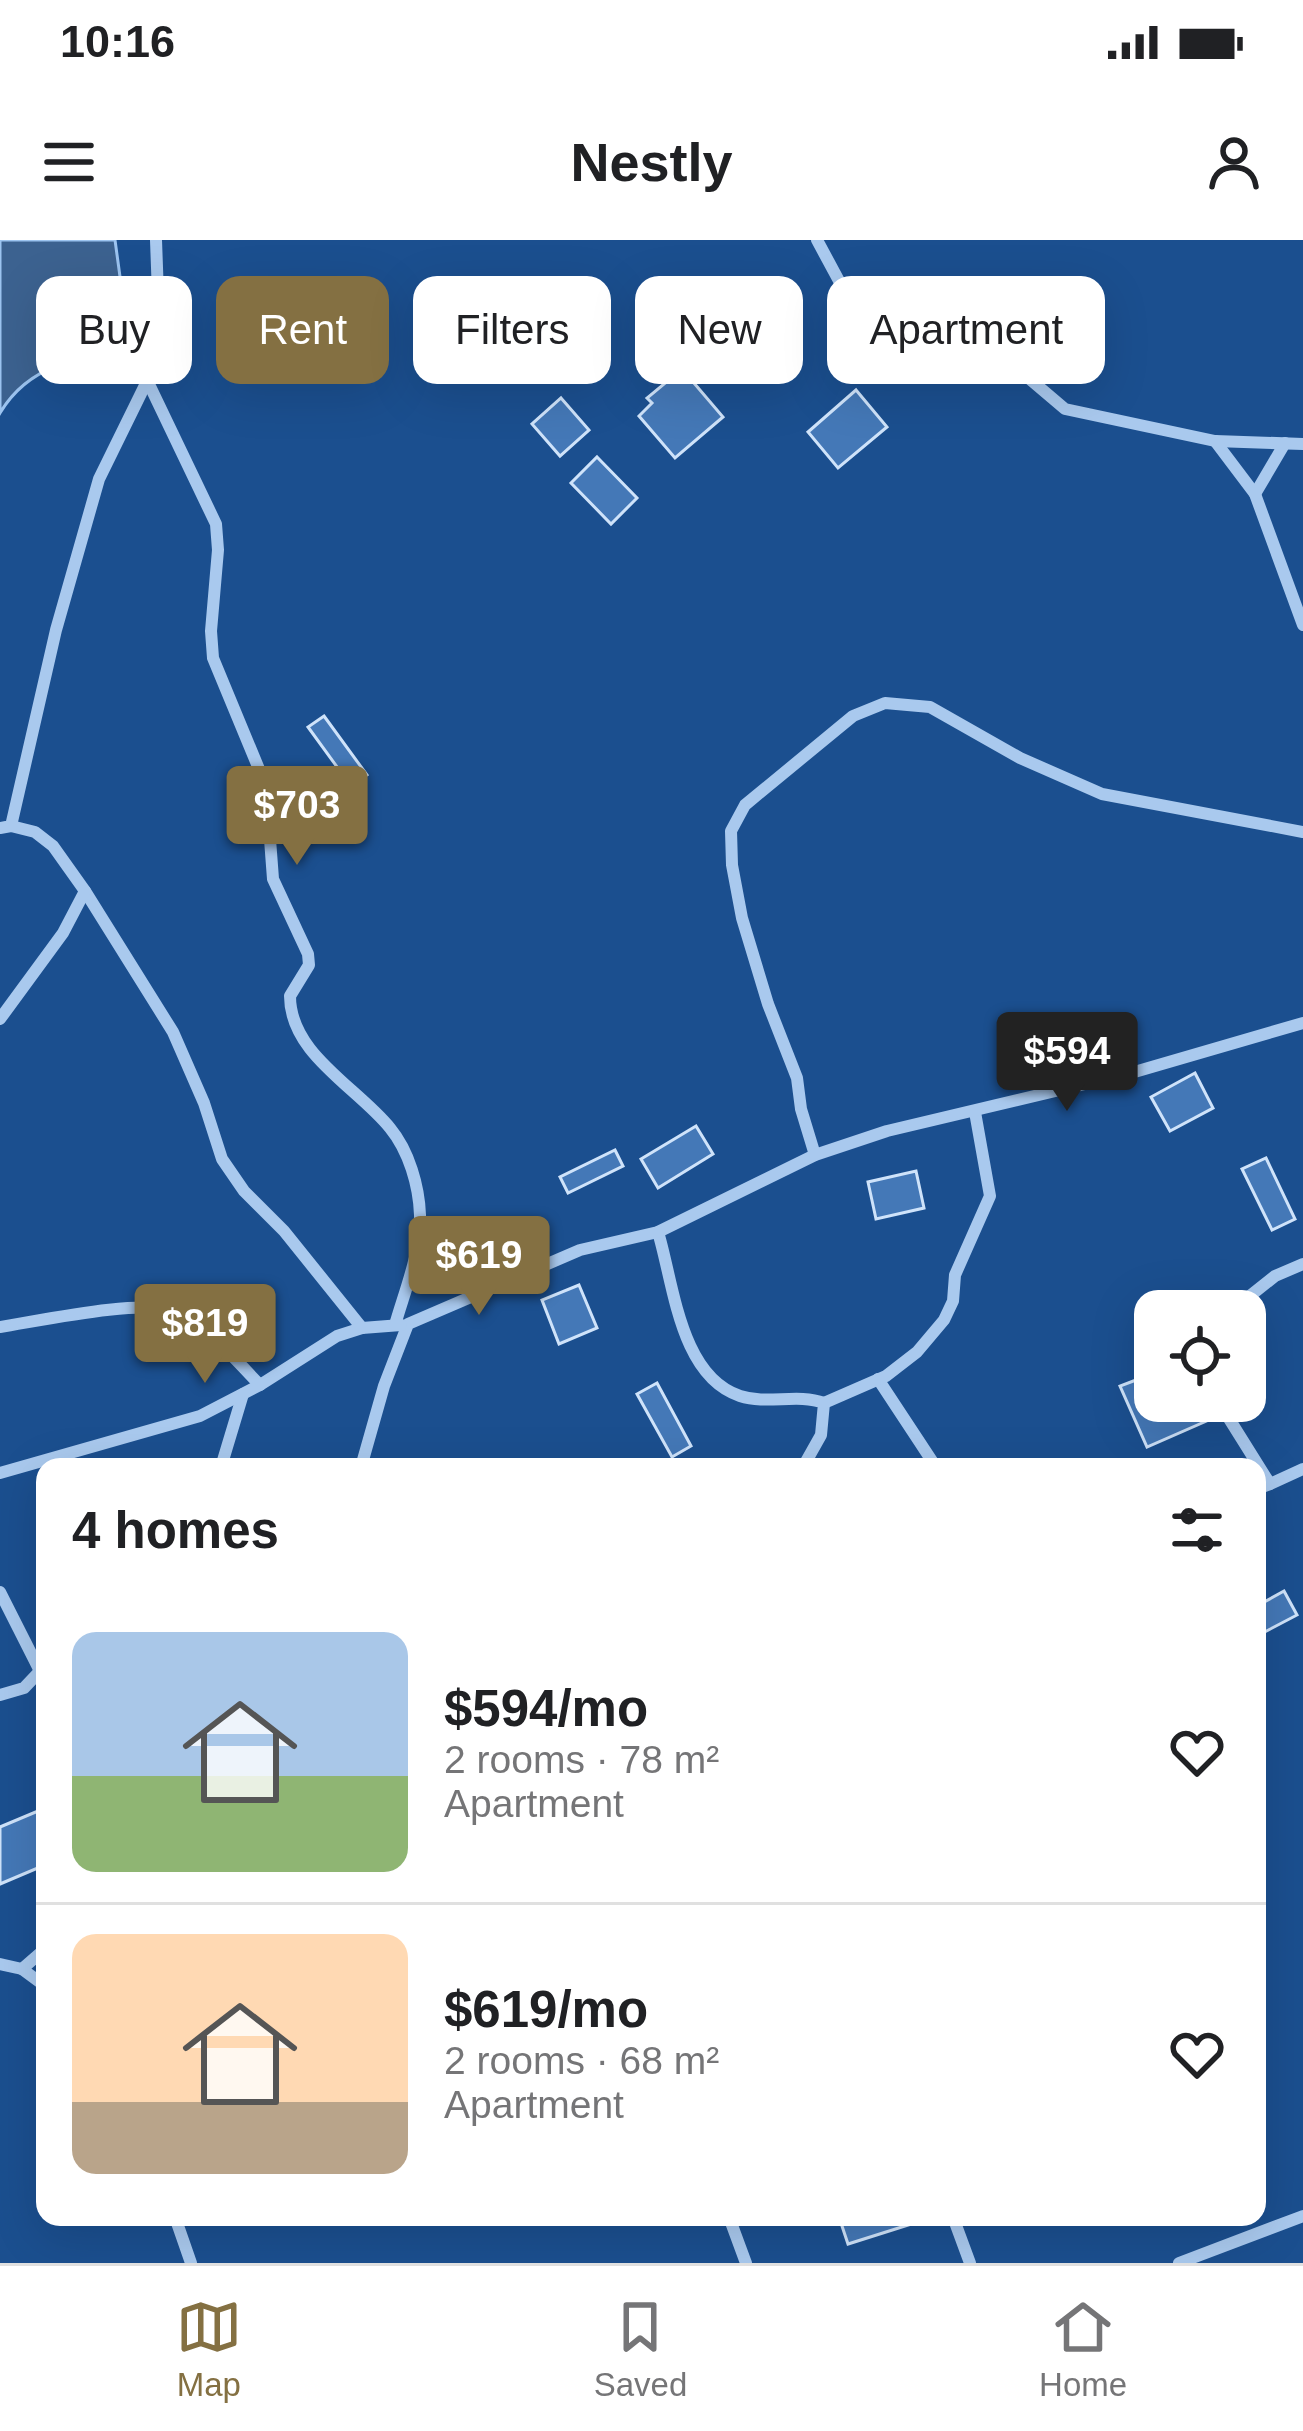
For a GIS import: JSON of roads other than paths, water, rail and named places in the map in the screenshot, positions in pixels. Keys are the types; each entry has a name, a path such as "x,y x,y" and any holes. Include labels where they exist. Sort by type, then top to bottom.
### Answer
{"street":[{"path":"156,240 157,276"},
{"path":"817,240 845,292 865,311 933,340 970,344 1005,358 1065,409 1215,441 1303,444"},
{"path":"147,384 99,479 6,827 35,832 53,846 85,891 173,1032 204,1102 222,1159 362,1328"},
{"path":"149,384 216,524 213,658 260,765 270,808 273,879 308,954 309,965 290,997 293,1017 311,1050 392,1130 415,1177 418,1234 401,1325 364,1458"},
{"path":"1215,441 1255,494 1303,625"},
{"path":"1255,494 1285,443"},
{"path":"815,1155 797,1078 742,918 730,831 745,805 853,716 885,703 930,706 1020,758 1102,794 1303,832"},
{"path":"0,1019 63,933 85,891"},
{"path":"53,1458 200,1416 337,1336 362,1328 401,1325 580,1250 658,1232 815,1155 887,1131 1131,1073 1303,1023"},
{"path":"658,1232 690,1345 709,1380 739,1396 809,1398 824,1403 878,1379 917,1352 944,1320 953,1301 955,1275 989,1196 975,1112"},
{"path":"1255,1290 1303,1264"},
{"path":"0,1327 145,1306 173,1310 199,1325 260,1385"},
{"path":"878,1379 930,1458"},
{"path":"224,1458 243,1393"},
{"path":"808,1458 821,1435 824,1403"},
{"path":"1229,1422 1248,1458"},
{"path":"0,1473 36,1463"},
{"path":"1266,1486 1303,1469"},
{"path":"0,1592 36,1660"},
{"path":"0,1695 24,1688 36,1679"},
{"path":"22,1969 36,1957"},
{"path":"0,1964 22,1969 36,1979"},
{"path":"1179,2263 1303,2216"},
{"path":"178,2226 191,2263"},
{"path":"732,2226 746,2263"},
{"path":"956,2226 970,2263"}],"water":[{"path":"0,240 115,240 120,276 36,276 36,376 0,413"}]}
